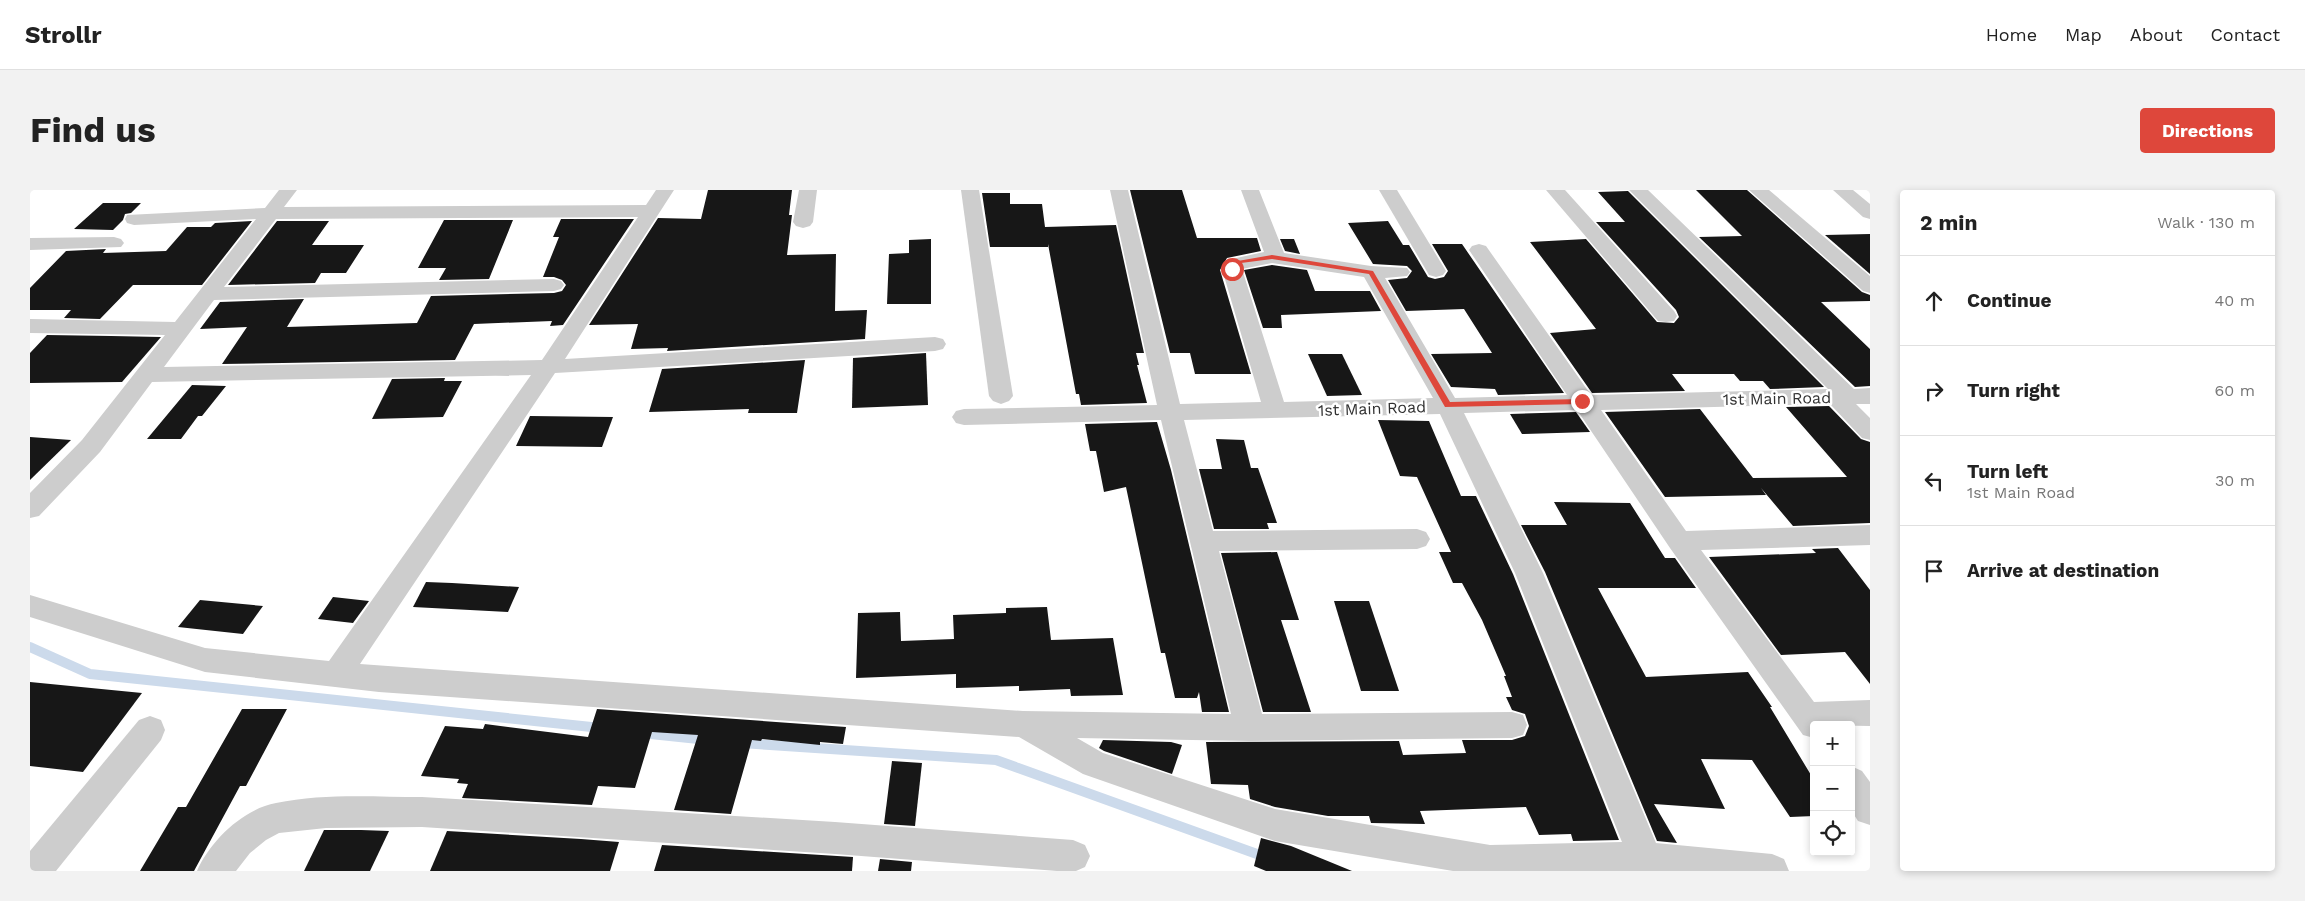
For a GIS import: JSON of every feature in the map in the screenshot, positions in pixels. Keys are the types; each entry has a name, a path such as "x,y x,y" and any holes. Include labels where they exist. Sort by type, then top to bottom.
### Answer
{"street":[{"path":"30,509 91,446 288,190"},
{"path":"336,675 549,366 665,190"},
{"path":"802,222 808,190"},
{"path":"970,190 1001,396"},
{"path":"1119,190 1170,411 1250,728"},
{"path":"1250,190 1274,252 1272,257"},
{"path":"1388,190 1436,271"},
{"path":"1554,190 1666,316"},
{"path":"1638,190 1852,396 1870,432"},
{"path":"1758,190 1870,287"},
{"path":"1842,190 1870,213"},
{"path":"134,219 270,213 650,211"},
{"path":"30,244 114,243"},
{"path":"1478,250 1679,541 1811,720 1870,713"},
{"path":"1275,411 1232,269 1234,264 1272,257 1371,272 1400,272"},
{"path":"1371,272 1448,405 1530,573 1645,858"},
{"path":"207,294 554,285"},
{"path":"30,326 181,329"},
{"path":"146,375 508,369 935,344"},
{"name":"1st Main Road","path":"964,417 1852,396"},
{"path":"1679,541 1870,536"},
{"path":"1203,541 1418,539"},
{"path":"30,606 205,660 336,675 1023,724 1250,728 1512,725"},
{"path":"1023,724 1094,764 1275,825 1490,862 1645,858 1772,871"},
{"path":"35,871 150,730"},
{"path":"1855,787 1870,810"},
{"path":"214,871 238,842 254,829 275,818 326,813 422,812 854,839 1073,856"}],"building":[{"path":"708,190 792,190 789,215 792,215 787,255 836,254 835,311 867,310 865,339 667,351 668,348 631,349 638,324 589,325 658,218 701,219"},
{"path":"1130,190 1182,190 1197,238 1257,238 1261,251 1227,258 1220,270 1251,374 1195,374 1190,353 1170,353"},
{"path":"1696,190 1747,190 1862,292 1870,295 1870,301 1821,302 1870,349 1870,386 1855,387 1699,237 1742,236"},
{"path":"1628,191 1824,387 1770,389 1763,381 1740,381 1734,374 1672,374 1685,391 1592,393 1550,333 1596,329 1530,242 1586,239 1657,322 1674,323 1679,317 1676,310 1596,222 1625,222 1598,192"},
{"path":"982,193 1010,193 1010,204 1042,204 1045,227 1116,225 1144,353 1136,353 1139,365 1137,365 1147,403 1081,405 1079,394 1076,394 1048,244 1048,247 990,247"},
{"path":"103,203 141,203 131,213 125,214 123,220 113,230 74,229"},
{"path":"561,219 634,219 563,325 550,326 552,321 474,324 455,360 222,364 247,327 200,329 220,302 304,299 287,327 417,323 431,296 554,293 562,291 566,285 562,280 554,277 543,277 559,237 553,237"},
{"path":"444,220 513,220 489,279 439,280 446,268 418,268"},
{"path":"252,221 202,285 133,285 100,319 64,318 71,310 30,310 30,288 66,251 106,249 103,253 166,251 187,227 211,227 215,223"},
{"path":"277,221 329,221 312,245 364,245 346,273 321,273 315,283 228,285"},
{"path":"1388,221 1403,245 1409,245 1428,277 1435,279 1444,277 1448,271 1432,244 1462,244 1564,393 1498,395 1495,389 1451,387 1431,354 1492,353 1464,309 1406,311 1388,280 1407,278 1412,271 1407,266 1373,264 1348,223"},
{"path":"1870,234 1870,274 1825,235"},
{"path":"931,239 931,304 887,304 889,254 909,253 909,240"},
{"path":"1280,239 1294,239 1300,254 1285,251"},
{"path":"1272,265 1307,270 1315,291 1370,291 1381,311 1281,315 1282,328 1263,328 1244,270"},
{"path":"47,335 161,337 122,382 30,383 30,353"},
{"path":"926,353 928,405 852,408 853,358"},
{"path":"1308,354 1342,354 1362,395 1327,396"},
{"path":"805,360 797,413 748,413 749,409 649,412 662,369"},
{"path":"445,378 444,381 462,381 443,417 372,419 392,379"},
{"path":"192,385 226,386 202,416 198,416 181,439 147,439"},
{"path":"1829,406 1861,439 1870,442 1870,523 1793,526 1761,488 1766,495 1665,497 1605,412 1700,409 1753,478 1847,477 1786,407"},
{"path":"1576,412 1590,432 1522,434 1510,414"},
{"path":"530,416 613,417 602,447 516,446"},
{"path":"1378,420 1429,421 1461,496 1476,496 1513,574 1619,840 1573,841 1571,834 1539,835 1526,807 1420,811 1425,824 1371,823 1369,816 1328,816 1275,807 1250,799 1248,785 1211,784 1206,742 1399,741 1403,755 1466,753 1462,740 1512,740 1525,736 1529,726 1525,714 1512,710 1506,697 1512,697 1504,676 1506,676 1482,620 1462,583 1453,583 1439,552 1451,552 1417,477 1400,476"},
{"path":"1157,422 1171,470 1229,712 1202,712 1199,692 1197,698 1175,698 1165,653 1161,653 1126,487 1104,492 1096,451 1090,451 1085,424"},
{"path":"30,437 71,440 30,480"},
{"path":"1216,439 1244,440 1251,468 1258,468 1277,523 1267,523 1269,529 1214,529 1199,469 1222,469"},
{"path":"1554,502 1630,503 1665,558 1675,558 1696,588 1598,588 1646,677 1748,672 1772,707 1770,707 1810,773 1810,816 1790,817 1752,760 1701,759 1725,809 1654,804 1677,843 1657,841 1545,572 1521,525 1567,525"},
{"path":"1838,548 1870,590 1870,684 1845,652 1781,655 1709,557 1816,553 1812,549"},
{"path":"1277,552 1299,620 1281,620 1311,712 1263,712 1221,553"},
{"path":"426,582 519,587 508,612 413,607"},
{"path":"333,597 369,601 353,623 318,619"},
{"path":"200,600 263,606 243,634 178,627"},
{"path":"1334,601 1369,601 1399,691 1361,691"},
{"path":"1047,607 1051,640 1113,638 1123,695 1071,696 1070,689 1019,691 1019,686 956,688 956,674 856,678 858,613 900,612 901,641 954,639 953,615 1006,613 1006,608"},
{"path":"30,682 142,693 83,772 30,766"},
{"path":"242,709 287,709 246,786 240,786 194,871 140,871 178,807 186,807"},
{"path":"597,709 846,727 843,744 820,742 820,745 762,739 761,741 752,740 731,814 674,810 698,735 652,732 635,788 598,786 592,805 462,798 468,784 457,783 459,779 421,776 445,726 483,729 485,724 588,737"},
{"path":"1103,740 1171,742 1182,745 1172,774 1104,751 1099,748"},
{"path":"892,761 922,763 915,826 884,824"},
{"path":"324,830 389,831 370,871 304,871"},
{"path":"447,831 619,842 610,871 430,871"},
{"path":"1261,838 1291,846 1352,871 1266,871 1254,866"},
{"path":"662,845 853,857 852,871 654,871"},
{"path":"880,859 912,862 911,871 878,871"}],"waterway":[{"path":"30,647 90,674 601,728"},
{"path":"641,733 708,740"},
{"path":"741,743 996,760 1268,858"}],"route":[{"path":"1232,269 1234,264 1240,262 1266,260 1272,257 1371,272 1448,405 1582,401"}]}
